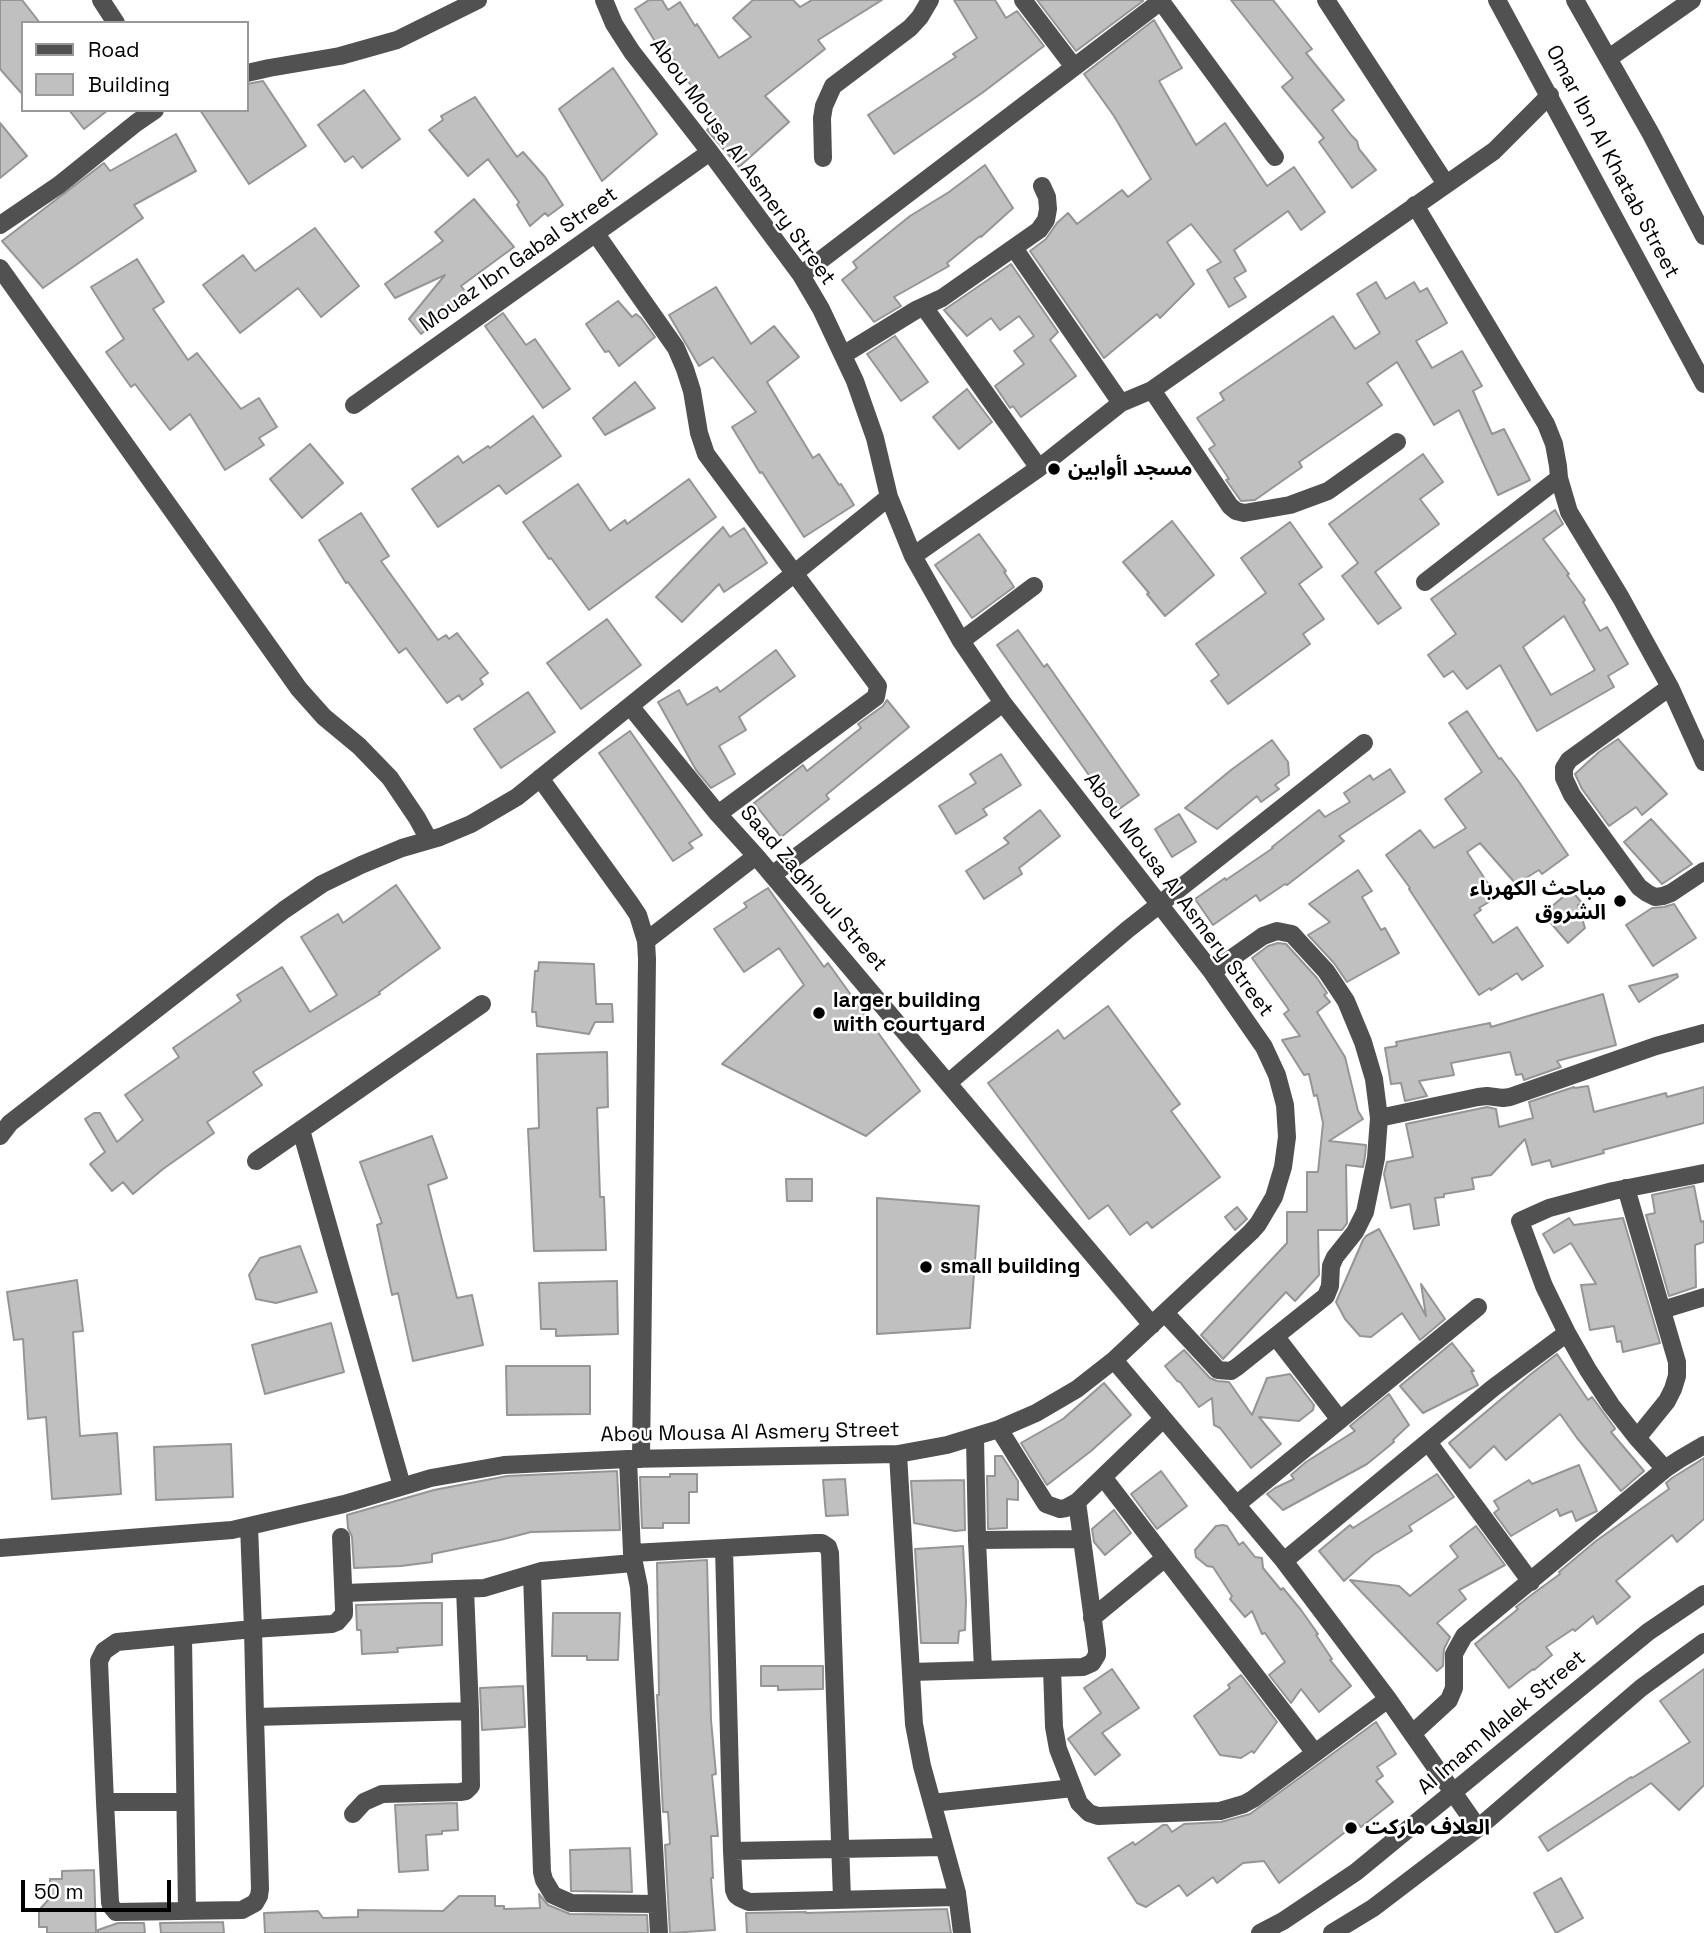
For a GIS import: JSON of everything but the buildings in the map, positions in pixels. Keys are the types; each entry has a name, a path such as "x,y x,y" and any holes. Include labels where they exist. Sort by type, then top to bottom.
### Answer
{"street":[{"path":"101,0 115,21"},
{"path":"248,73 340,56 397,40 478,0"},
{"name":"Abou Mousa Al Asmery Street","path":"0,1548 214,1532 344,1504 444,1475 505,1465 634,1459 898,1454 947,1445 999,1429 1036,1413 1077,1389 1166,1313 1258,1224 1274,1197 1283,1167 1287,1136 1285,1105 1277,1075 1264,1047 1212,972 1003,703 961,641 913,556 889,497 875,438 855,381 821,309 801,275 632,52 614,24 604,0"},
{"path":"823,158 822,118 824,106 834,86 910,29 930,0"},
{"path":"1023,0 1074,67"},
{"path":"1326,0 1446,184"},
{"path":"1575,0 1651,134 1704,236"},
{"path":"1609,58 1692,0"},
{"path":"801,275 1161,1 1275,158"},
{"name":"Omar Ibn Al Khatab Street","path":"1502,3 1704,384"},
{"path":"913,556 1039,468 1121,404 1152,390 1494,151 1550,95"},
{"path":"0,225 59,185 152,112"},
{"name":"Mouaz Ibn Gabal Street","path":"354,405 710,152"},
{"path":"843,355 916,310 942,298 1039,230 1048,209 1042,186"},
{"path":"1415,205 1546,424 1554,444 1559,478 1569,512 1670,687 1704,762"},
{"path":"596,233 676,348 692,391 699,433 706,454 877,682 876,697 718,814"},
{"path":"1014,248 1121,404"},
{"path":"0,268 299,689 324,717 359,746 390,778 429,840"},
{"path":"924,307 1039,468"},
{"path":"1152,390 1230,506 1244,513 1290,505 1328,491 1397,442"},
{"path":"1425,582 1559,478"},
{"path":"4,1128 284,910 322,884 402,848 461,828 496,810 540,778 889,497"},
{"path":"961,641 1034,586"},
{"path":"1670,687 1569,760 1564,768 1564,778 1572,795 1647,893 1663,897 1704,871"},
{"path":"772,875 1003,703"},
{"name":"Saad Zaghloul Street","path":"630,706 718,814 1152,1325"},
{"path":"948,1083 1159,905 1364,743"},
{"path":"540,778 630,903 646,941 632,1558 639,1587 659,1933"},
{"path":"646,941 756,856"},
{"path":"1166,1313 1217,1370 1231,1371 1237,1367 1326,1296 1330,1286 1331,1266 1355,1232 1365,1212 1376,1158 1379,1118 1374,1079 1356,1021 1326,971 1292,934 1277,931 1263,936 1212,972"},
{"path":"256,1161 482,1004"},
{"path":"1379,1118 1478,1097 1510,1097 1656,1046 1704,1033"},
{"path":"301,1130 402,1486"},
{"path":"1665,1469 1637,1438 1588,1370 1544,1286 1520,1221 1549,1208 1626,1188 1704,1173"},
{"path":"1626,1188 1677,1362 1674,1389 1637,1438"},
{"path":"1662,1310 1704,1297"},
{"path":"1236,1505 1478,1307"},
{"path":"1284,1561 1493,1388 1567,1334"},
{"path":"1276,1337 1340,1420"},
{"path":"1114,1360 1284,1561 1388,1699 1478,1828"},
{"path":"999,1429 1046,1504 1060,1509 1077,1502 1163,1419"},
{"path":"975,1437 983,1670"},
{"path":"1427,1442 1531,1582"},
{"path":"1412,1734 1449,1700 1454,1688 1454,1654 1464,1636 1665,1469 1704,1445"},
{"path":"898,1454 916,1735 957,1897 962,1933"},
{"path":"1103,1477 1315,1753"},
{"path":"911,1672 1083,1667 1092,1663 1097,1655 1077,1502"},
{"path":"249,1526 253,1629 260,1889 258,1896 255,1903 242,1910 121,1913 113,1909 110,1902 99,1667 101,1656 108,1647 117,1642 253,1629 337,1622 344,1614 341,1537"},
{"path":"977,1540 1081,1539"},
{"path":"344,1593 484,1588 541,1571 632,1558 724,1548 822,1544 828,1546 842,1899"},
{"path":"724,1548 732,1851 736,1895 744,1901 957,1897"},
{"path":"1093,1619 1165,1559"},
{"path":"532,1574 544,1880 553,1895 571,1903 657,1904"},
{"path":"353,1814 364,1802 382,1794 466,1791 471,1786 465,1589"},
{"name":"Al Imam Malek Street","path":"1260,1933 1283,1921 1356,1872 1638,1640 1704,1594"},
{"path":"183,1636 187,1911"},
{"path":"1332,1933 1373,1908 1478,1828 1641,1688 1704,1642"},
{"path":"1052,1668 1055,1737 1083,1809 1098,1816 1220,1811 1235,1807 1253,1799 1388,1699"},
{"path":"255,1717 470,1711"},
{"path":"932,1803 1073,1788"},
{"path":"105,1802 185,1802"},
{"path":"732,1851 944,1847"}],"place":[{"name":"مسجد اأوابين","path":"1054,469"},
{"name":"مباحث الكهرباء الشروق","path":"1620,901"},
{"name":"larger building with courtyard","path":"819,1013"},
{"name":"small building","path":"926,1267"},
{"name":"العلاف ماركت","path":"1351,1828"}]}
